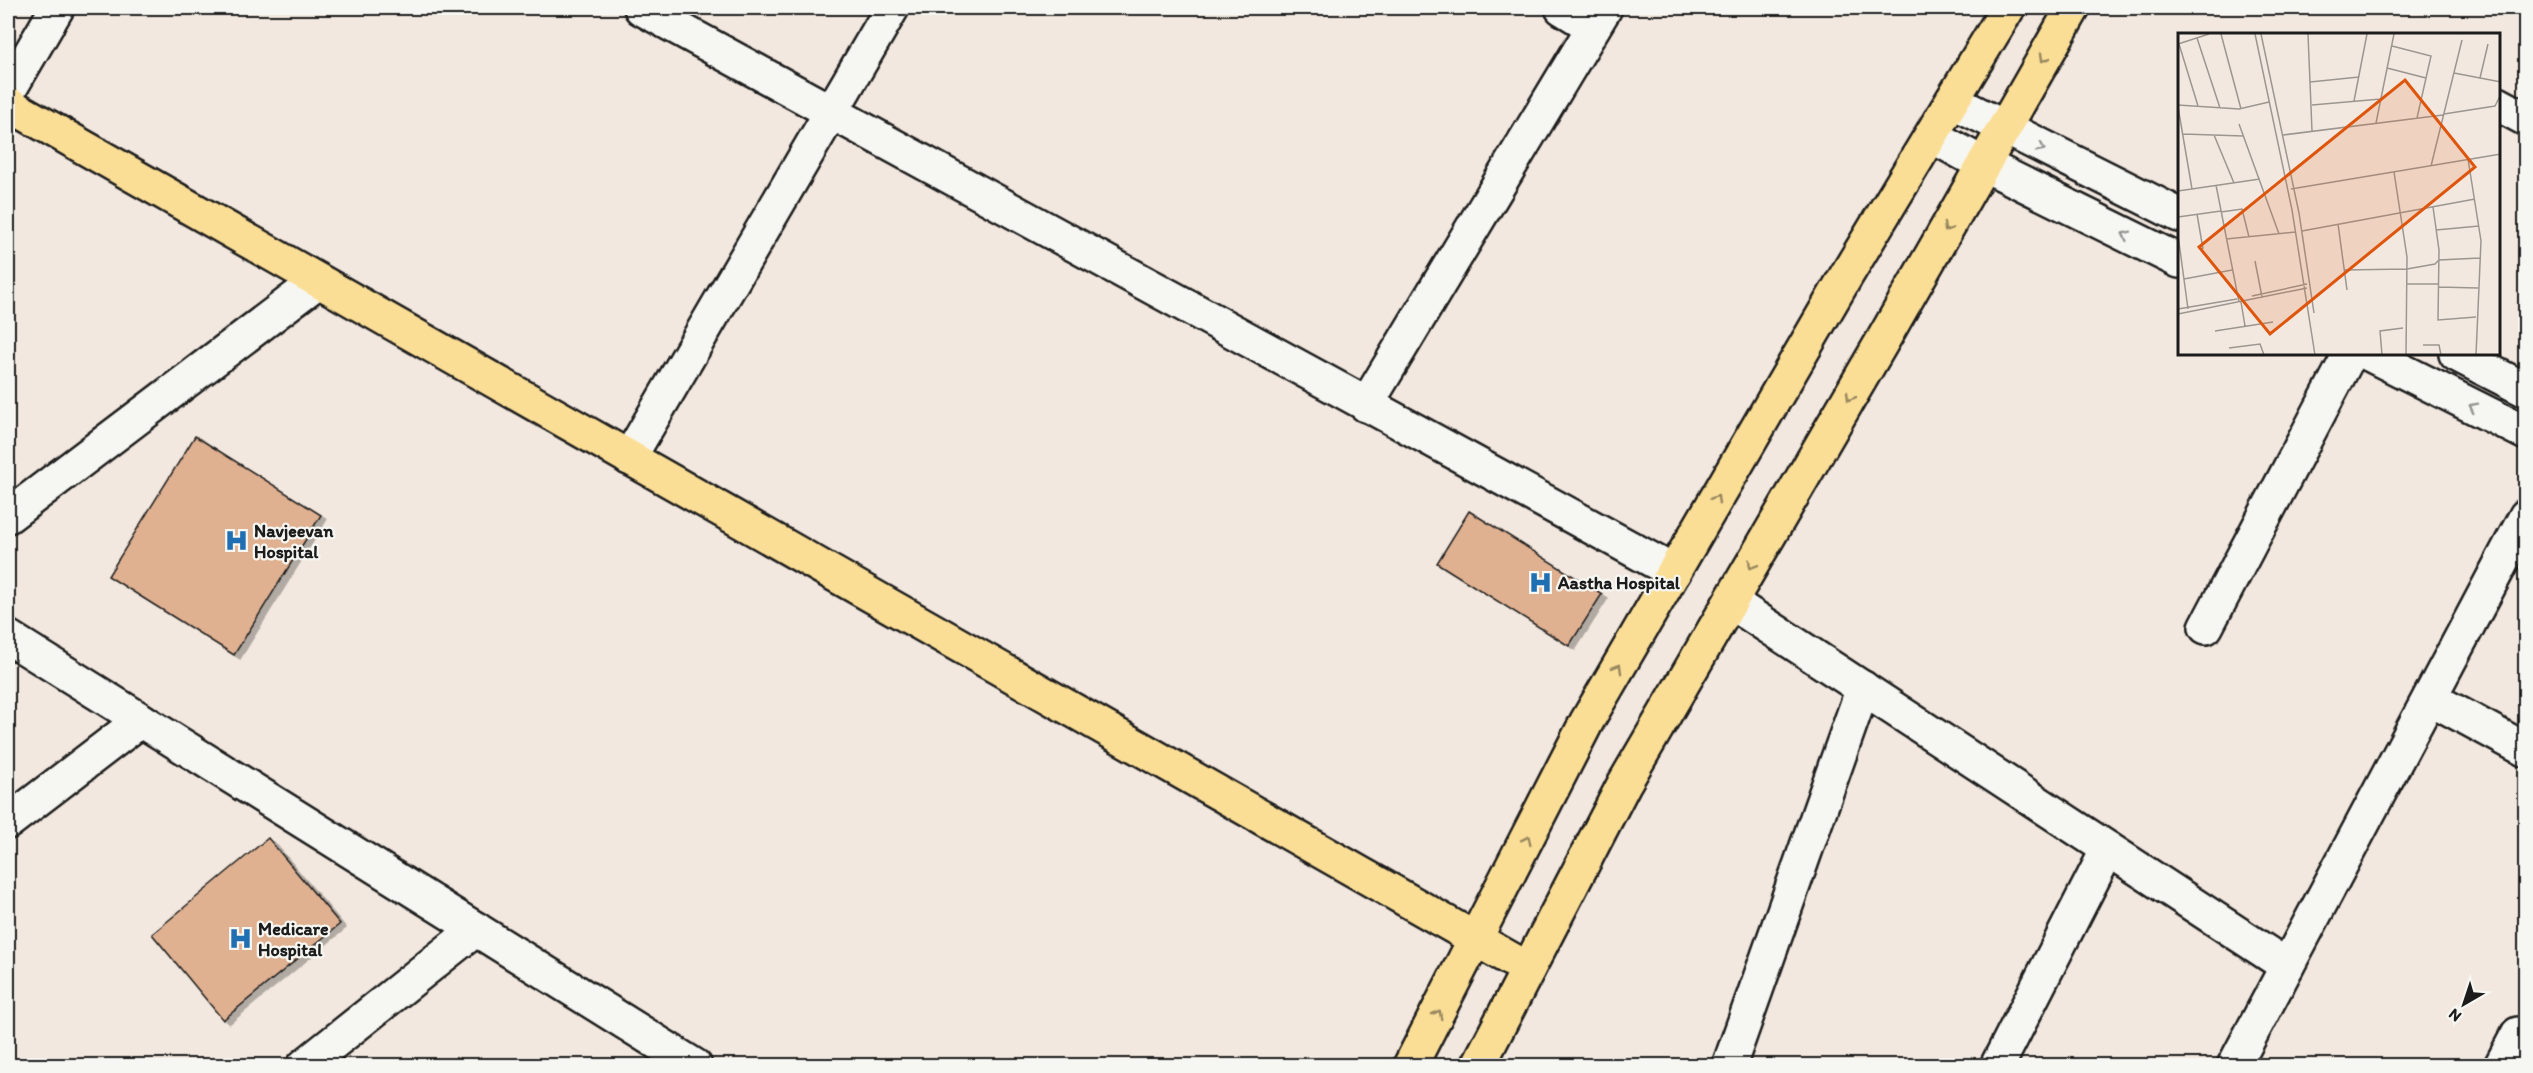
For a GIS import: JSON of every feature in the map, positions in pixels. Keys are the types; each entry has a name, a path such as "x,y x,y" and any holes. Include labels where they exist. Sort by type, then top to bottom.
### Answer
{"main road":[{"path":"1410,1065 1587,721 2008,8"},
{"path":"1478,1065 1624,784 2073,8"},
{"path":"8,104 1528,969"}],"street":[{"path":"8,92 57,8"},
{"path":"641,8 1674,572"},
{"path":"629,458 892,8"},
{"path":"1366,405 1599,17 1562,8"},
{"path":"1952,101 2178,215"},
{"path":"2500,105 2526,119"},
{"path":"1932,136 1983,165 2178,261"},
{"path":"8,516 318,280"},
{"path":"2206,627 2349,356"},
{"path":"2373,356 2526,433"},
{"path":"2460,356 2526,390"},
{"path":"2234,1065 2526,516"},
{"path":"1731,602 2287,966"},
{"path":"8,636 694,1065"},
{"path":"1729,1065 1863,688"},
{"path":"2430,698 2526,750"},
{"path":"8,822 141,720"},
{"path":"1997,1065 2108,849"},
{"path":"304,1065 476,929"},
{"path":"2501,1065 2518,1034"}],"building":[{"path":"195,436 321,515 234,655 108,576"},
{"path":"1469,511 1602,594 1569,646 1437,563"},
{"path":"268,838 340,924 223,1020 152,934"}],"place":[{"name":"Navjeevan Hospital","path":"236,541"},
{"name":"Aastha Hospital","path":"1540,583"},
{"name":"Medicare Hospital","path":"240,939"}]}
